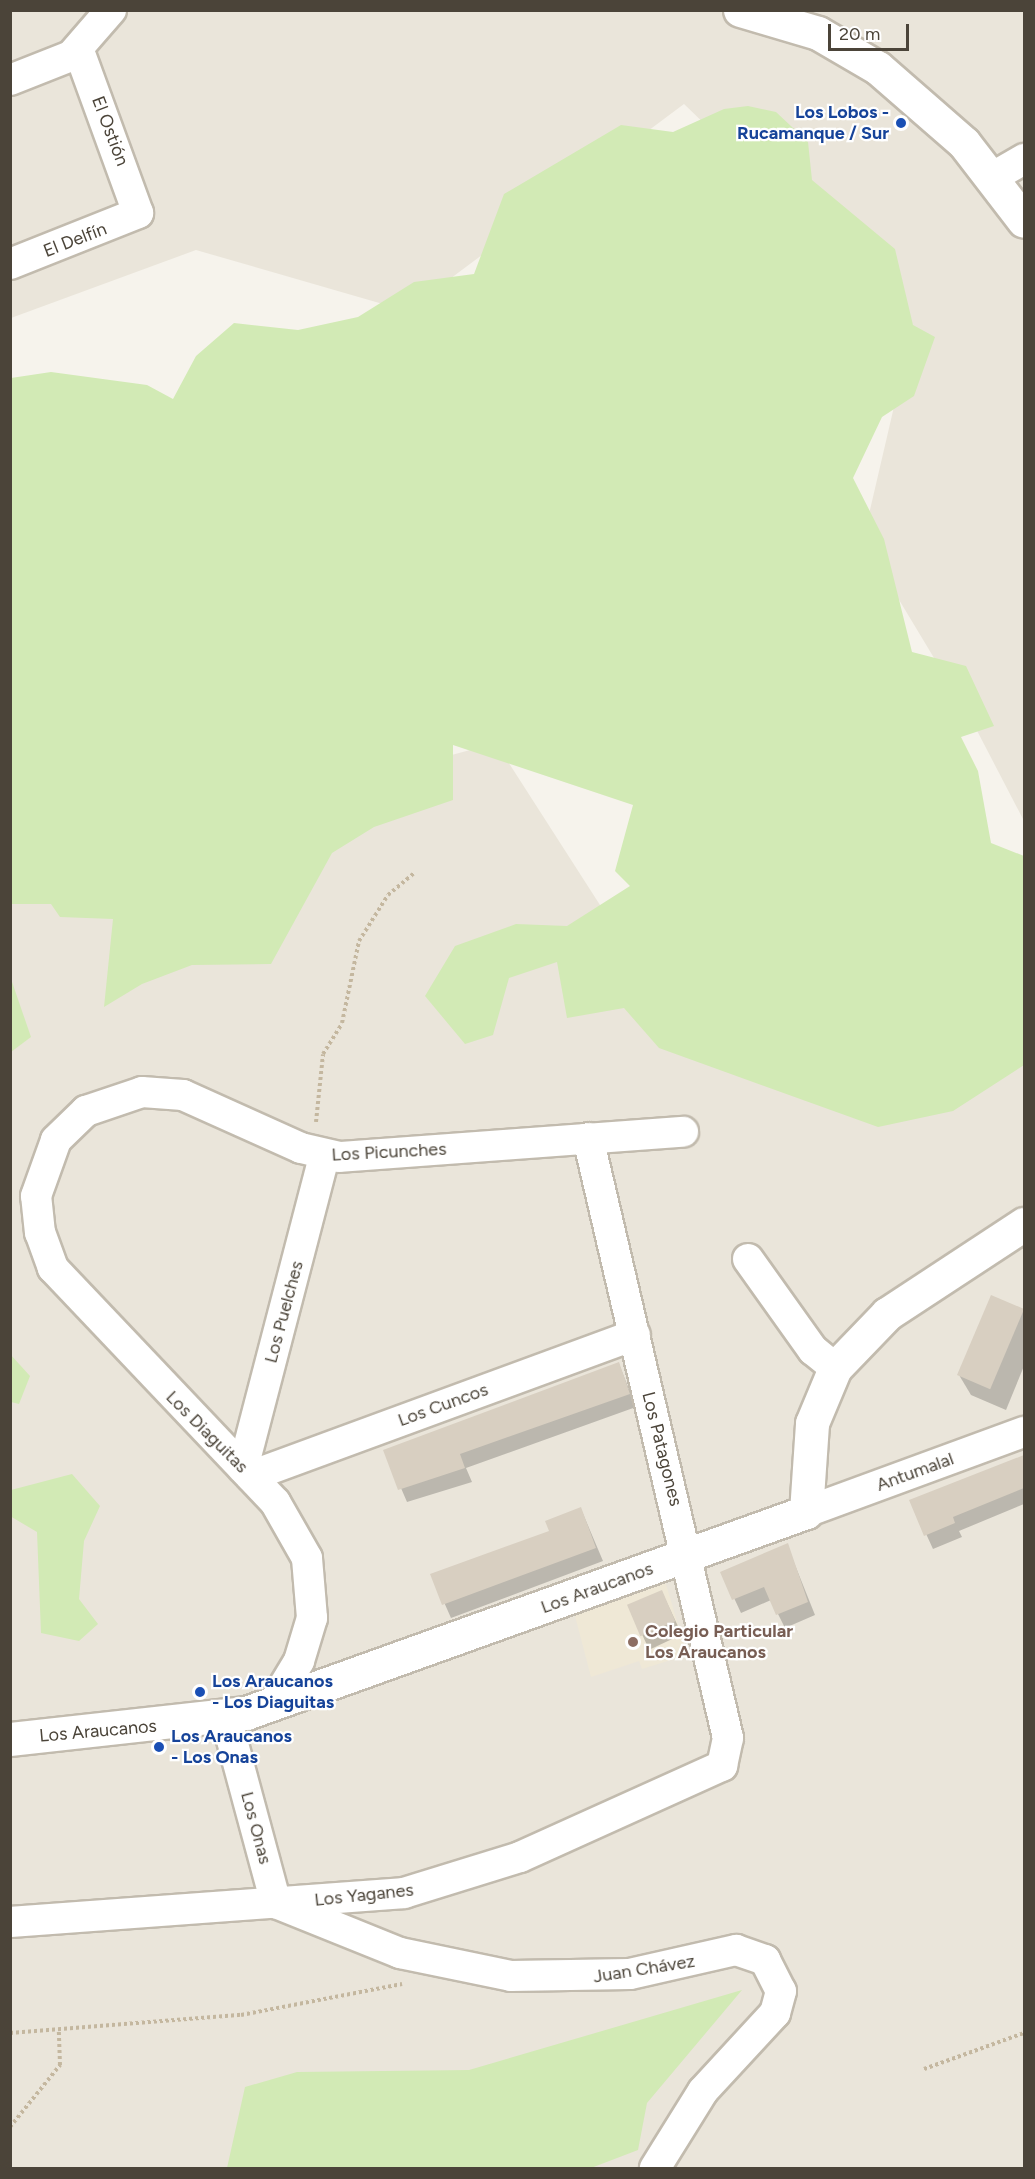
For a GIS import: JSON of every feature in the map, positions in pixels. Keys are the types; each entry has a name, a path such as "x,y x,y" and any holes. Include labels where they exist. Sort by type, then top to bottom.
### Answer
{"street":[{"path":"10,80 79,51 111,10"},
{"path":"749,11 818,33 878,68 931,112 993,177 1024,221"},
{"name":"El Ostión","path":"79,51 138,213"},
{"path":"993,177 1024,159"},
{"name":"El Delfín","path":"10,264 138,213"},
{"name":"Los Picunches","path":"38,1177 69,1124 103,1102 142,1092 202,1102 318,1154 683,1132"},
{"name":"Los Patagones","path":"588,1138 688,1555 728,1738 726,1760"},
{"name":"Los Puelches","path":"247,1472 318,1154"},
{"name":"Los Diaguitas","path":"38,1177 39,1233 63,1283 247,1472 291,1526 312,1577 307,1637 273,1704"},
{"path":"806,1512 812,1423 836,1368 887,1314 1024,1224"},
{"path":"748,1259 813,1350 836,1368"},
{"name":"Los Cuncos","path":"247,1472 635,1335"},
{"name":"Antumalal","path":"806,1512 1024,1432"},
{"name":"Los Araucanos","path":"10,1739 226,1718 273,1704 806,1512"},
{"name":"Los Onas","path":"226,1718 276,1904"},
{"name":"Los Yaganes","path":"10,1922 372,1898 441,1884 520,1857 714,1772 726,1760"},
{"name":"Juan Chávez","path":"276,1904 400,1953 511,1976 630,1974 736,1950 765,1960 779,1984 775,2013 703,2091 655,2169"}],"path":[{"path":"318,1154 322,1054 342,1023 359,941 388,895 415,872"},
{"path":"10,2033 59,2031 241,2015 416,1982"},
{"path":"10,2127 60,2065 59,2031"},
{"path":"924,2069 1024,2033"}],"shaded area":[{"path":"11,11 1024,11 1024,821 972,721 863,540 913,325 684,104 407,311 196,250 11,318"},
{"path":"496,743 695,1053 1024,1025 1024,2168 11,2168 10,894 341,785"},
{"name":"Colegio Particular Los Araucanos","path":"665,1581 687,1655 642,1669 639,1661 591,1677 575,1616"}],"green space":[{"path":"748,106 776,112 808,142 812,180 895,249 913,325 935,337 914,396 882,417 853,478 884,539 912,652 966,666 994,726 961,737 978,771 991,843 1024,856 1024,1065 953,1111 878,1127 659,1048 624,1008 567,1018 557,962 509,978 493,1035 465,1044 425,996 455,946 516,924 567,926 630,886 615,871 633,805 453,745 453,800 374,827 332,853 271,964 192,965 142,984 104,1007 113,919 60,917 51,904 11,904 11,378 51,372 147,385 173,399 196,356 234,323 298,330 358,317 414,282 474,274 504,194 621,125 673,132 724,109"},
{"path":"11,979 31,1037 10,1052"},
{"path":"10,1354 30,1376 19,1404 11,1402"},
{"path":"72,1474 100,1506 84,1541 79,1599 98,1624 79,1641 41,1633 37,1532 10,1516 11,1490"},
{"path":"742,1990 647,2103 638,2150 591,2168 227,2168 245,2087 297,2072 469,2070"}],"building":[{"path":"991,1295 1024,1309 990,1389 957,1375"},
{"path":"619,1362 630,1394 460,1454 465,1468 398,1490 383,1450"},
{"path":"1024,1455 1024,1488 953,1517 955,1523 924,1536 909,1500"},
{"path":"581,1507 596,1548 442,1605 430,1574 549,1531 545,1521"},
{"path":"788,1543 808,1602 776,1615 764,1587 732,1600 720,1572"},
{"path":"662,1590 675,1621 640,1636 627,1605"}],"place":[{"name":"Los Lobos - Rucamanque / Sur","path":"901,123"},
{"name":"Colegio Particular Los Araucanos","path":"633,1642"},
{"name":"Los Araucanos - Los Diaguitas","path":"200,1692"},
{"name":"Los Araucanos - Los Onas","path":"159,1747"}]}
